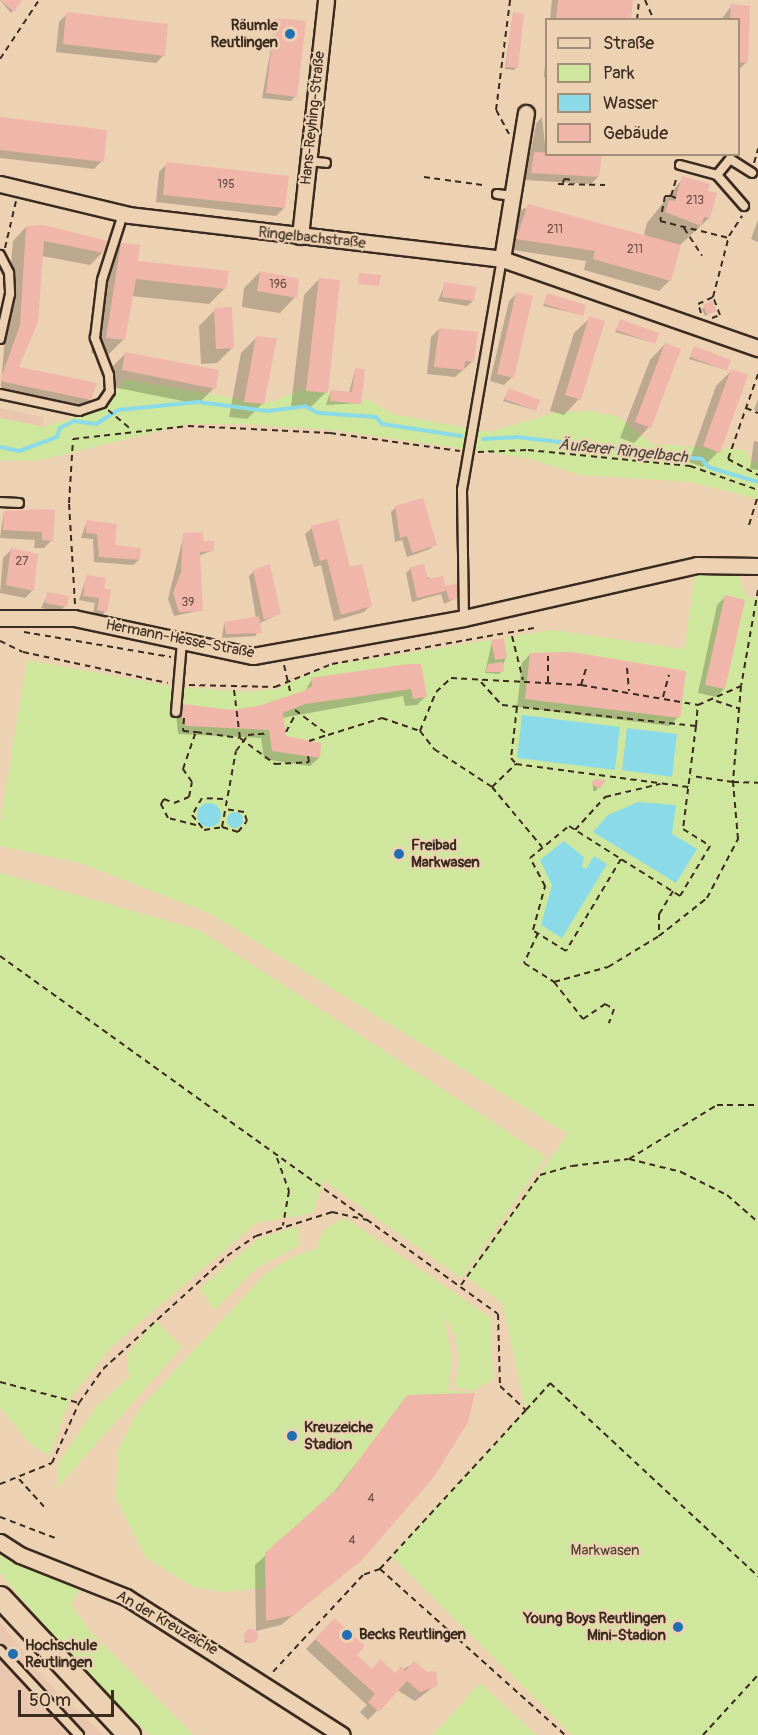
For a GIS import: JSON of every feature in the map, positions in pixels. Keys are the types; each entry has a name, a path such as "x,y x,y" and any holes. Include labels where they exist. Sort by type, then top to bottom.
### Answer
{"main road":[{"path":"0,1596 129,1735"}],"street":[{"name":"Hans-Reyhing-Straße","path":"300,236 326,0"},
{"path":"502,259 526,113"},
{"name":"Ringelbachstraße","path":"0,184 18,191 123,214 502,259 758,348"},
{"name":"Hermann-Hesse-Straße","path":"0,618 75,618 253,656 282,653 465,618 686,567 758,566"},
{"name":"An der Kreuzeiche","path":"0,1542 20,1555 126,1597 265,1682 342,1735"}],"lane":[{"path":"717,175 730,159 752,173"},
{"path":"308,161 326,163"},
{"path":"680,165 717,175 744,206"},
{"path":"497,194 513,196"},
{"path":"0,394 79,411 102,403 110,391 109,375 95,338 102,280 123,214"},
{"path":"0,339 10,294 2,256"},
{"path":"465,618 462,490 502,259"},
{"path":"0,502 19,503"},
{"path":"176,712 182,642"},
{"path":"0,1650 78,1735"}],"path":[{"path":"0,59 39,0"},
{"path":"510,0 496,110 521,146"},
{"path":"637,18 639,0"},
{"path":"645,0 653,18"},
{"path":"752,173 758,149"},
{"path":"671,196 680,165"},
{"path":"424,177 482,185"},
{"path":"558,184 579,181 605,184"},
{"path":"2,256 18,191"},
{"path":"676,198 665,196 660,220 729,238"},
{"path":"713,297 698,304 704,321 720,315 713,297 729,238 744,206"},
{"path":"684,228 702,256"},
{"path":"758,374 728,459 758,475"},
{"path":"746,408 758,413"},
{"path":"108,410 131,429"},
{"path":"75,618 69,502 73,439 131,429 330,433 468,452 528,450 690,466 758,490"},
{"path":"749,525 758,495"},
{"path":"554,982 608,967 659,936 707,898 728,862 738,839 733,782 741,686 758,590"},
{"path":"19,618 24,634 181,659"},
{"path":"512,636 523,680"},
{"path":"282,653 291,695"},
{"path":"548,656 548,682"},
{"path":"581,685 588,665"},
{"path":"627,668 629,691"},
{"path":"663,697 669,675"},
{"path":"420,732 436,692 451,678 481,682 523,680 581,685 629,691 698,705 716,701 741,686"},
{"path":"481,682 494,700 517,707 696,726"},
{"path":"222,827 226,809 223,799 240,740 234,689"},
{"path":"716,701 740,709"},
{"path":"621,859 566,951 533,930 545,886 530,858 569,826 680,896 710,846 683,829 698,705"},
{"path":"517,707 511,758 516,764 688,787"},
{"path":"286,732 295,711 328,735"},
{"path":"184,718 183,731 240,740 269,733"},
{"path":"309,741 382,718 420,732 434,749 492,787 542,847"},
{"path":"196,732 183,769 192,782 189,797 174,803 164,799 161,804 168,818 196,825 204,831 222,827 238,832 247,821 237,807 226,809"},
{"path":"240,740 275,764 309,762 309,756"},
{"path":"492,787 516,764"},
{"path":"690,776 758,783"},
{"path":"575,830 605,797 665,784"},
{"path":"196,825 195,805 202,798 223,799"},
{"path":"659,936 659,914 673,891"},
{"path":"538,933 524,963 554,982 583,1020 605,1004 614,1009 609,1023"},
{"path":"0,956 277,1157 461,1285 498,1314 500,1386 526,1410"},
{"path":"461,1285 540,1175 629,1159 717,1105 758,1105"},
{"path":"277,1157 289,1191 283,1225"},
{"path":"629,1159 681,1172 727,1195 758,1222"},
{"path":"0,1484 18,1479 52,1463 79,1403 103,1369 159,1314 237,1249 283,1225 332,1212 368,1220"},
{"path":"0,1382 79,1403"},
{"path":"265,1682 363,1575 380,1569 550,1383 758,1576"},
{"path":"18,1479 47,1510"},
{"path":"0,1517 55,1538"},
{"path":"380,1569 565,1735"},
{"path":"703,1735 758,1676"}],"shaded area":[{"path":"0,408 44,417 42,426 0,418"},
{"name":"Hochschule Reutlingen","path":"0,1622 51,1686 104,1735 0,1735"}],"green space":[{"path":"124,379 256,402 271,402 305,388 328,389 329,395 372,401 392,414 488,432 554,413 589,411 619,417 651,444 746,450 750,461 758,462 758,499 689,482 580,475 527,458 332,430 243,424 189,424 36,461 0,460 0,418 43,427 92,412 109,405"},
{"name":"Freibad Markwasen","path":"696,570 739,576 746,596 758,599 758,1735 572,1735 391,1556 526,1410 502,1303 465,1276 568,1134 211,914 80,863 0,846 0,823 27,660 170,686 247,692 275,689 331,665 552,630 684,649"},
{"path":"0,873 199,930 546,1157 461,1278 324,1181 313,1213 256,1223 111,1347 71,1397 49,1456 29,1443 0,1407"},
{"name":"Kreuzeiche Stadion","path":"344,1217 491,1318 493,1380 472,1391 455,1387 459,1363 455,1335 444,1314 452,1362 448,1390 475,1393 468,1422 434,1477 362,1560 294,1615 266,1621 265,1588 223,1592 193,1587 145,1557 116,1499 118,1450 139,1409 266,1273 292,1257 321,1247 316,1247 324,1230"},
{"path":"298,1226 299,1246 255,1269 215,1310 199,1289 259,1238"},
{"path":"155,1321 182,1347 56,1489 59,1462 96,1407 129,1377 127,1355"},
{"path":"0,1544 80,1588 71,1605 90,1631 193,1735 150,1735 85,1674 0,1573"},
{"path":"480,1683 536,1735 433,1735"}],"water":[{"path":"522,715 620,727 615,770 517,758"},
{"path":"627,728 677,734 672,777 622,770"},
{"path":"638,802 676,805 672,834 697,849 676,883 593,832 608,815"},
{"path":"209,803 218,806 221,815 218,824 209,827 200,824 197,815 200,806"},
{"path":"235,812 241,814 243,820 241,826 235,828 229,826 227,820 229,814"},
{"path":"564,841 584,857 582,867 586,869 594,856 607,864 562,938 541,925 552,885 540,860"}],"building":[{"path":"0,0 22,0 14,12"},
{"path":"558,0 633,0 631,18 556,18"},
{"path":"731,4 750,6 748,63 740,62 740,18 730,18"},
{"path":"66,12 168,24 165,56 63,44"},
{"path":"513,12 524,14 518,68 506,67"},
{"path":"275,18 306,21 297,97 266,93"},
{"path":"0,117 107,130 104,162 0,150"},
{"path":"534,152 545,152 545,156 602,156 599,177 531,173"},
{"path":"166,162 289,176 285,208 163,195"},
{"path":"682,176 710,184 708,191 717,193 710,218 704,217 701,226 665,212 669,200 675,201"},
{"path":"528,204 681,245 671,281 593,259 595,251 516,239"},
{"path":"44,225 108,241 104,253 44,241 38,322 19,367 97,383 91,400 0,381 20,325 26,226"},
{"path":"121,243 140,245 138,261 229,271 226,289 136,279 125,340 106,338"},
{"path":"260,271 299,279 297,298 257,291"},
{"path":"359,273 381,275 379,286 358,284"},
{"path":"319,278 340,280 328,393 306,391"},
{"path":"444,282 476,287 474,301 442,297"},
{"path":"516,292 533,296 514,378 497,374"},
{"path":"547,293 586,305 583,316 544,304"},
{"path":"712,301 717,311 707,315 703,305"},
{"path":"232,307 234,348 216,349 214,308"},
{"path":"589,316 605,321 581,400 565,395"},
{"path":"620,319 659,333 655,344 616,330"},
{"path":"439,328 478,332 474,362 465,361 464,370 434,367"},
{"path":"256,336 277,338 264,404 244,402"},
{"path":"665,343 681,349 651,428 635,422"},
{"path":"694,346 731,360 727,371 690,357"},
{"path":"125,352 219,370 216,389 122,370"},
{"path":"355,368 365,369 361,404 330,401 331,390 352,392"},
{"path":"731,369 748,375 720,453 703,446"},
{"path":"509,388 540,400 536,411 504,399"},
{"path":"423,498 437,545 412,553 407,536 400,538 395,506"},
{"path":"55,510 53,541 42,540 42,532 3,530 4,511"},
{"path":"338,519 350,567 362,564 372,606 341,615 327,559 320,561 311,526"},
{"path":"86,520 117,524 115,545 141,548 140,560 99,557 97,534 86,533"},
{"path":"203,532 203,541 214,541 214,551 200,552 203,611 179,612 173,593 181,572 183,533"},
{"path":"11,548 38,554 34,591 6,585"},
{"path":"270,564 281,614 264,620 253,570"},
{"path":"424,564 428,579 443,576 446,591 417,598 410,567"},
{"path":"86,575 106,578 104,588 111,590 107,612 97,610 99,598 83,596"},
{"path":"457,583 458,598 449,600 445,586"},
{"path":"47,592 69,596 67,607 45,603"},
{"path":"725,595 745,600 725,689 705,685"},
{"path":"259,616 262,633 226,634 224,622"},
{"path":"504,638 507,658 495,660 491,640"},
{"path":"572,652 686,671 680,718 525,699 530,653"},
{"path":"503,662 504,672 486,672 488,664"},
{"path":"421,664 427,697 413,699 411,689 305,704 283,713 286,736 321,743 320,758 272,751 269,730 186,726 182,717 183,704 231,710 258,706 304,691 312,686 311,678"},
{"path":"595,779 606,780 600,789 591,784"},
{"path":"475,1393 468,1422 434,1477 362,1560 294,1615 266,1621 265,1553 338,1488 407,1395"},
{"path":"334,1618 365,1646 357,1655 372,1669 380,1659 395,1673 401,1666 405,1671 414,1661 427,1672 436,1671 438,1686 420,1692 407,1681 379,1712 368,1702 375,1694 315,1639"},
{"path":"251,1629 256,1631 258,1636 256,1641 251,1643 246,1641 244,1636 246,1631"}],"waterway":[{"name":"Äußerer Ringelbach","path":"0,447 19,451 57,437 60,428 74,421 96,424 118,410 198,402 267,411 305,406 318,413 376,417 382,424 461,436"},
{"name":"Äußerer Ringelbach","path":"483,439 517,437 702,459 708,467 758,482"}],"place":[{"name":"Räumle Reutlingen","path":"290,34"},
{"name":"Freibad Markwasen","path":"399,854"},
{"name":"Kreuzeiche Stadion","path":"292,1436"},
{"name":"Young Boys Reutlingen Mini-Stadion","path":"678,1627"},
{"name":"Becks Reutlingen","path":"347,1635"},
{"name":"Hochschule Reutlingen","path":"13,1654"}],"park label":[{"name":"Markwasen","path":"605,1551"}]}
